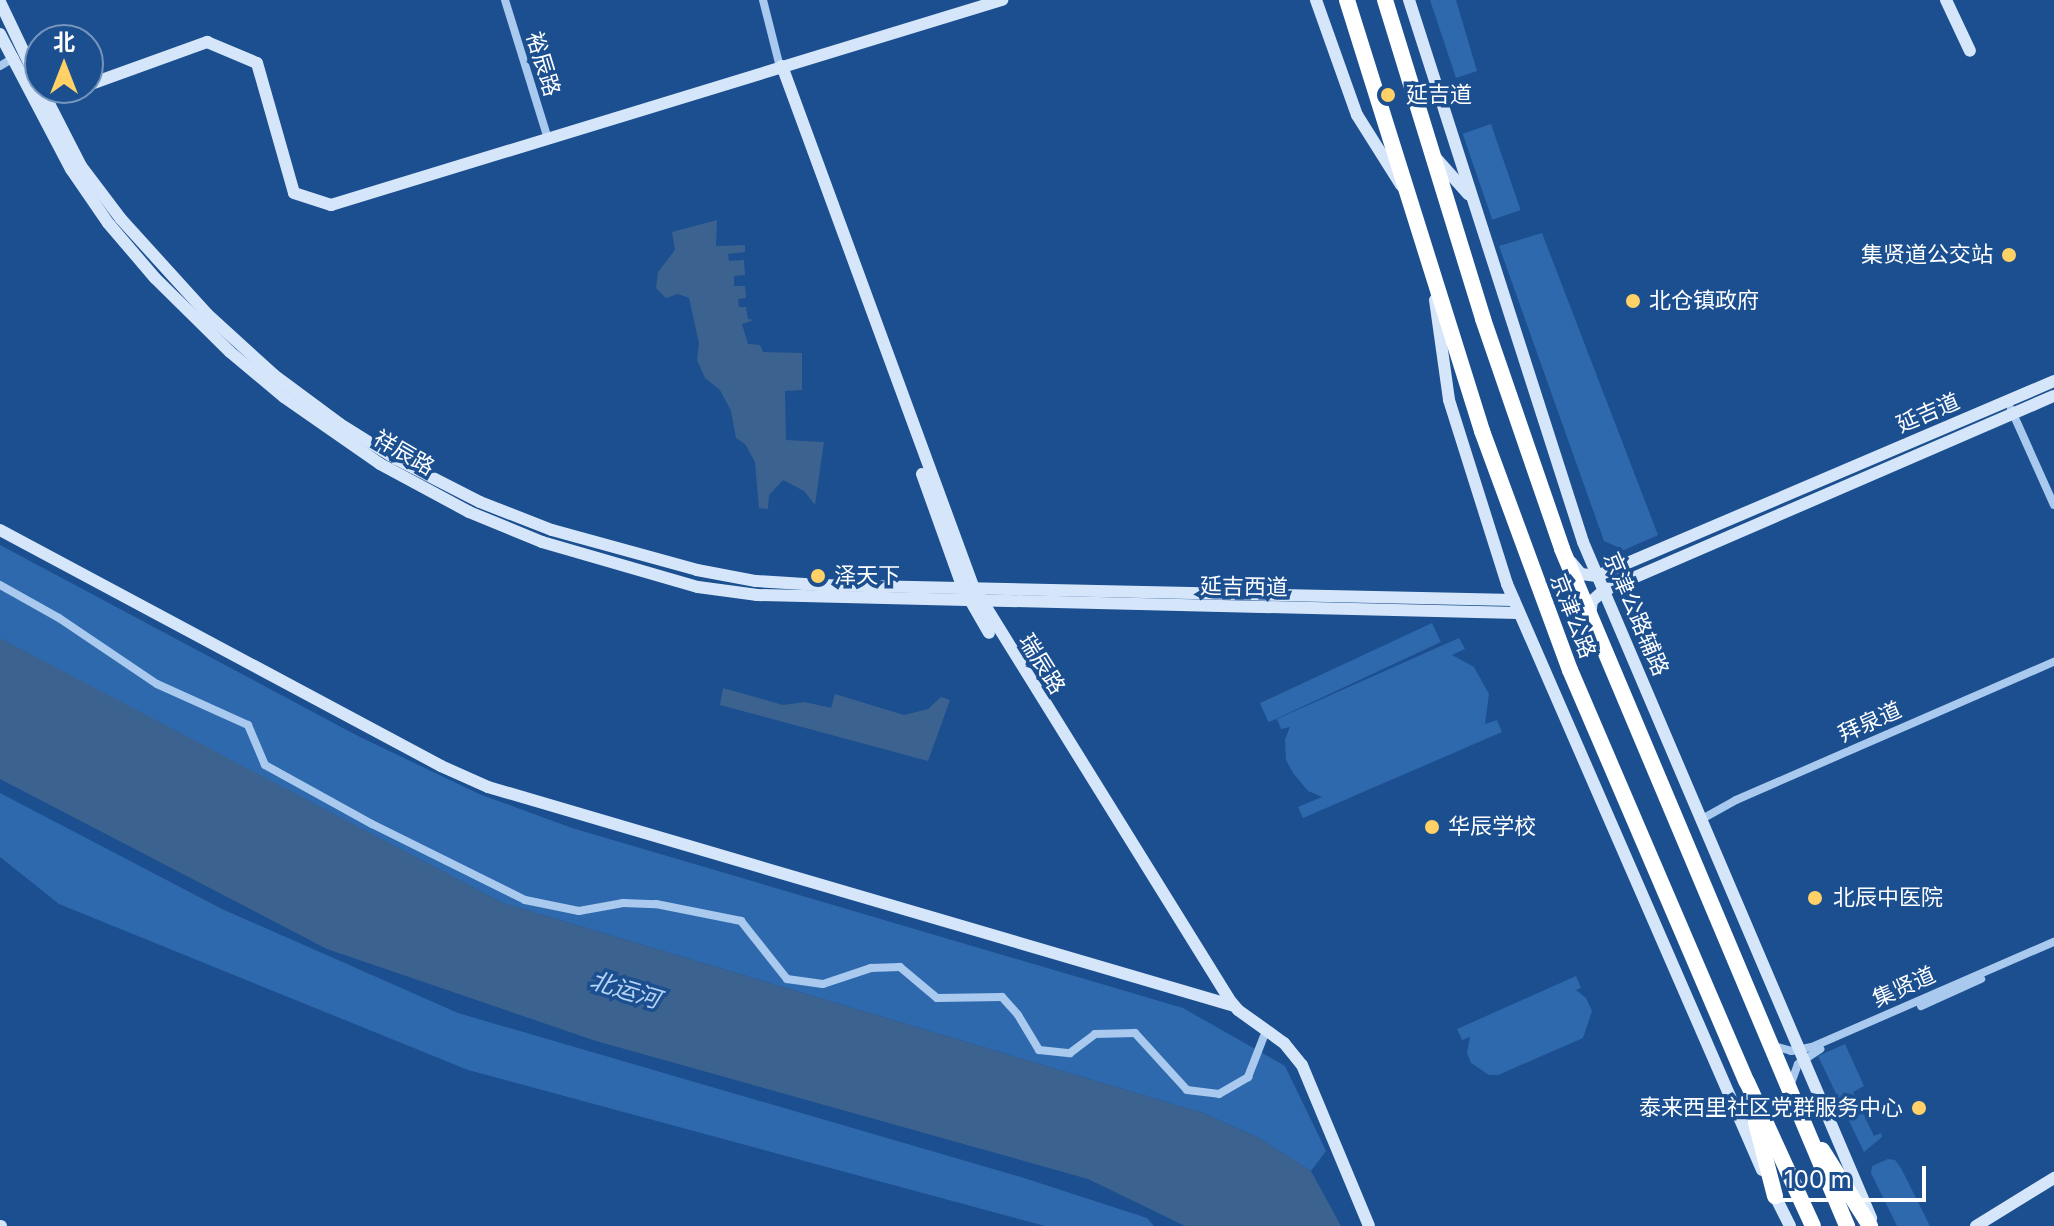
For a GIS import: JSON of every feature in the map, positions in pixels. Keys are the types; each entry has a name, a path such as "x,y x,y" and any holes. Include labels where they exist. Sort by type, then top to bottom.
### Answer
{"highway":[{"name":"京津公路","path":"1347,0 1403,187 1482,431 1570,670 1747,1082 1813,1226"},
{"name":"京津公路","path":"1385,0 1483,319 1562,549 1847,1226"},
{"path":"1747,1082 1775,1196"},
{"path":"1805,1127 1872,1226"}],"street":[{"name":"裕辰路","path":"505,0 548,139"},
{"path":"763,0 780,67"},
{"path":"104,79 207,42 257,63 294,193 331,205 1002,0"},
{"path":"1316,0 1357,115 1403,187"},
{"name":"京津公路辅路","path":"1409,0 1578,527 1872,1226"},
{"path":"1946,0 1970,51"},
{"name":"祥辰路","path":"0,2 11,60"},
{"name":"祥辰路","path":"0,34 71,169 108,223 155,278 230,352 284,397 380,464 469,512 542,542 698,587 814,599 975,601"},
{"name":"瑞辰路","path":"780,67 967,586 1228,1005 1287,1054 1298,1070 1363,1226"},
{"name":"祥辰路","path":"50,104 81,166 160,266 274,375 340,424 396,459 480,502 552,530 649,560 756,581 820,585 967,586"},
{"path":"1434,155 1470,196"},
{"path":"1431,273 1449,400 1514,600 1790,1226"},
{"name":"延吉道","path":"1597,576 2054,381"},
{"name":"延吉道","path":"1603,591 2054,396"},
{"path":"2007,401 2054,505"},
{"path":"0,530 441,766 488,787 1228,1005"},
{"path":"1562,549 1581,574 1597,576"},
{"path":"0,585 59,618 157,684 248,725 265,765 372,824 525,900 579,911 623,903 656,904 741,921 787,979 823,984 871,968 900,967 937,998 1002,997 1018,1015 1039,1050 1070,1053 1095,1034 1135,1033 1187,1090 1219,1094 1248,1077 1264,1036"},
{"path":"938,586 975,601"},
{"name":"延吉西道","path":"967,586 1514,600"},
{"path":"1589,619 1592,601 1603,591"},
{"path":"937,601 961,607 988,623"},
{"name":"延吉西道","path":"975,601 1519,613"},
{"name":"拜泉道","path":"1702,819 1736,800 2054,662"},
{"name":"集贤道","path":"1802,1054 2054,945"},
{"name":"瑞辰路","path":"1228,1005 1284,1043 1302,1065 1369,1226"},
{"path":"1768,1041 1782,1049 1802,1054 1792,1076 1790,1091"},
{"path":"1976,1226 2054,1178"}],"shaded area":[{"path":"1430,0 1456,0 1477,71 1456,78"},
{"path":"1491,124 1521,210 1492,220 1463,134"},
{"path":"1542,233 1658,535 1624,550 1604,541 1499,246"},
{"path":"0,545 358,736 479,794 572,828 1183,1008 1285,1066 1326,1151 1311,1171 1259,1138 1203,1113 503,903 0,639"},
{"path":"1432,623 1441,642 1269,722 1260,703"},
{"path":"1459,638 1465,649 1452,655 1474,667 1489,694 1485,724 1497,720 1502,732 1303,818 1298,807 1322,797 1308,791 1293,773 1286,760 1285,739 1290,727 1281,729 1277,719"},
{"path":"0,793 222,909 458,1013 1021,1177 1147,1218 1154,1226 1045,1226 468,1070 59,904 0,857"},
{"path":"1576,976 1581,988 1576,990 1586,998 1592,1011 1583,1038 1498,1075 1489,1075 1471,1063 1467,1053 1470,1037 1462,1040 1457,1029"},
{"path":"1845,1044 1864,1086 1853,1092 1874,1136 1881,1133 1882,1137 1864,1152 1818,1056"},
{"path":"1888,1159 1895,1160 1901,1168 1930,1226 1897,1226 1871,1173 1872,1166"}],"water":[{"path":"717,220 716,246 745,245 745,252 728,254 729,261 744,260 745,275 734,276 734,286 745,286 746,298 738,299 739,307 746,307 748,319 754,320 742,324 748,344 760,345 763,352 802,353 802,390 785,391 786,440 824,442 815,505 804,491 783,480 769,495 768,509 759,508 755,462 745,444 736,438 731,411 720,390 705,378 697,360 699,343 689,298 678,294 666,298 656,288 658,272 675,250 672,232"},
{"name":"北运河","path":"0,638 503,903 1203,1113 1259,1138 1311,1171 1341,1226 1185,1226 1088,1179 596,1041 327,949 0,779"},
{"path":"723,688 783,705 805,702 831,708 835,694 904,715 928,709 941,697 950,700 928,761 720,705"}],"place":[{"name":"延吉道","path":"1388,95"},
{"name":"集贤道公交站","path":"2009,255"},
{"name":"北仓镇政府","path":"1633,301"},
{"name":"泽天下","path":"818,576"},
{"name":"华辰学校","path":"1432,827"},
{"name":"北辰中医院","path":"1815,898"},
{"name":"泰来西里社区党群服务中心","path":"1919,1108"}]}
